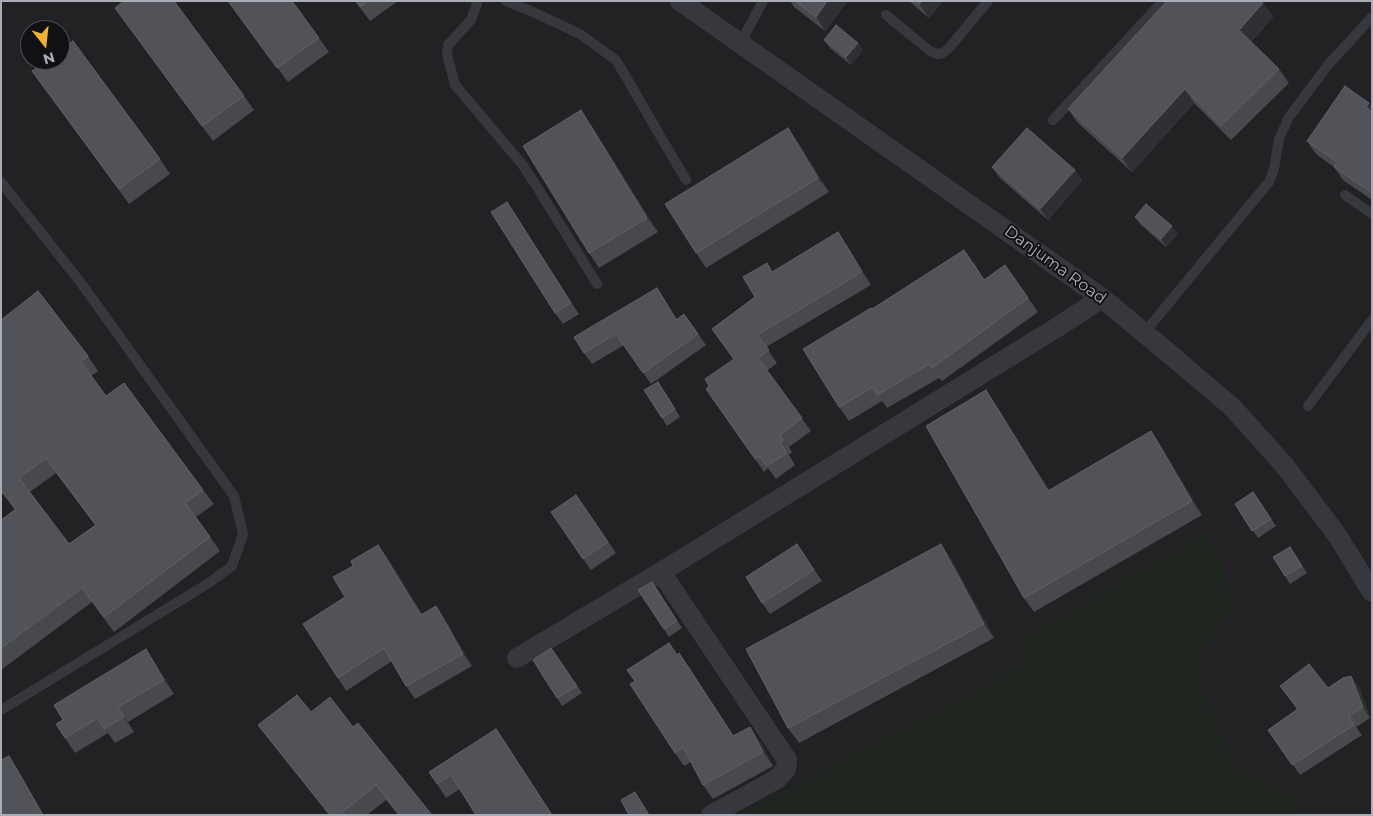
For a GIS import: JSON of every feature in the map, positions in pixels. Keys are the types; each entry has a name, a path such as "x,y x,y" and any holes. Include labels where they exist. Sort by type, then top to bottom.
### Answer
{"street":[{"name":"Danjuma Road","path":"680,1 1102,298 1232,407 1285,466 1336,535 1372,592"},
{"path":"517,658 661,572 1102,298"},
{"path":"661,572 788,760 786,769 777,779 711,815"}],"lane":[{"path":"478,1 471,20 448,45 447,54 455,85 522,164 597,284"},
{"path":"506,1 580,34 616,60 686,180"},
{"path":"740,44 763,1"},
{"path":"886,15 930,51 937,54 943,53 950,47 988,1"},
{"path":"1052,120 1163,1"},
{"path":"1144,333 1269,182 1274,169 1279,139 1289,117 1328,65 1372,17"},
{"path":"1,182 81,283 234,496 242,534 232,566 209,583 1,710"},
{"path":"1345,195 1372,214"},
{"path":"1308,406 1372,320"}],"shaded area":[{"path":"1,1 1372,1 1372,815 1,815"},
{"path":"1205,533 1220,557 1229,597 1230,614 1199,660 1196,671 1234,765 1293,796 1304,815 739,815 1021,666 1022,649 1017,642"}],"building":[{"path":"124,1 174,1 244,96 202,126 115,8"},
{"path":"228,1 292,1 319,38 277,68"},
{"path":"356,1 368,1 360,7"},
{"path":"795,1 827,1 816,17"},
{"path":"1167,1 1261,1 1263,3 1239,30 1279,69 1221,126 1185,89 1122,158 1068,109"},
{"path":"836,25 858,43 846,57 824,40"},
{"path":"73,41 160,159 119,189 32,71 70,70 70,43"},
{"path":"1345,86 1369,103 1366,107 1372,112 1372,193 1334,167 1337,162 1307,141"},
{"path":"581,110 647,218 589,253 523,146"},
{"path":"788,128 818,178 696,253 665,204"},
{"path":"1027,128 1075,170 1040,209 992,167"},
{"path":"507,202 571,303 555,313 491,212"},
{"path":"1146,204 1172,226 1161,239 1135,217"},
{"path":"838,232 862,272 757,335 769,350 758,358 802,418 780,435 783,440 780,442 787,453 767,466 759,456 755,459 706,389 709,386 705,379 734,359 712,329 755,297 743,277 767,263 772,272"},
{"path":"964,250 984,280 1005,265 1028,298 932,368 929,364 877,395 873,387 839,407 803,349 872,309"},
{"path":"657,288 676,320 684,314 698,334 643,373 616,334 584,353 574,337"},
{"path":"38,291 88,356 81,362 106,396 124,383 203,490 185,503 210,537 104,617 82,588 1,648 1,520 16,509 1,490 1,320","holes":["46,458 96,525 69,544 19,478"]},
{"path":"658,382 675,409 662,418 644,390"},
{"path":"986,390 1048,491 1151,431 1192,501 1024,598 926,426"},
{"path":"1253,492 1271,519 1252,531 1235,504"},
{"path":"576,495 608,542 583,559 551,512"},
{"path":"797,544 814,570 762,603 746,577"},
{"path":"941,544 984,624 788,728 746,649"},
{"path":"378,545 421,615 436,606 463,654 406,686 384,648 338,678 303,624 345,597 333,577 353,566 351,561"},
{"path":"1290,547 1302,566 1285,576 1273,557"},
{"path":"652,582 677,621 664,629 638,590"},
{"path":"669,643 677,655 679,653 733,736 750,727 763,752 703,785 683,747 675,753 630,684 635,681 627,670"},
{"path":"551,648 577,686 557,698 533,660"},
{"path":"146,649 164,680 118,707 124,717 104,729 98,718 65,738 56,724 63,720 54,705"},
{"path":"1309,664 1328,688 1343,678 1351,676 1363,707 1349,716 1354,725 1292,765 1268,730 1298,709 1280,686"},
{"path":"297,695 311,712 330,697 353,727 358,723 432,815 400,815 376,785 339,815 330,815 258,725"},
{"path":"496,729 552,815 476,815 451,775 437,784 429,772"},
{"path":"9,756 43,815 1,815 1,760"},
{"path":"635,792 649,815 629,815 621,800"}]}
